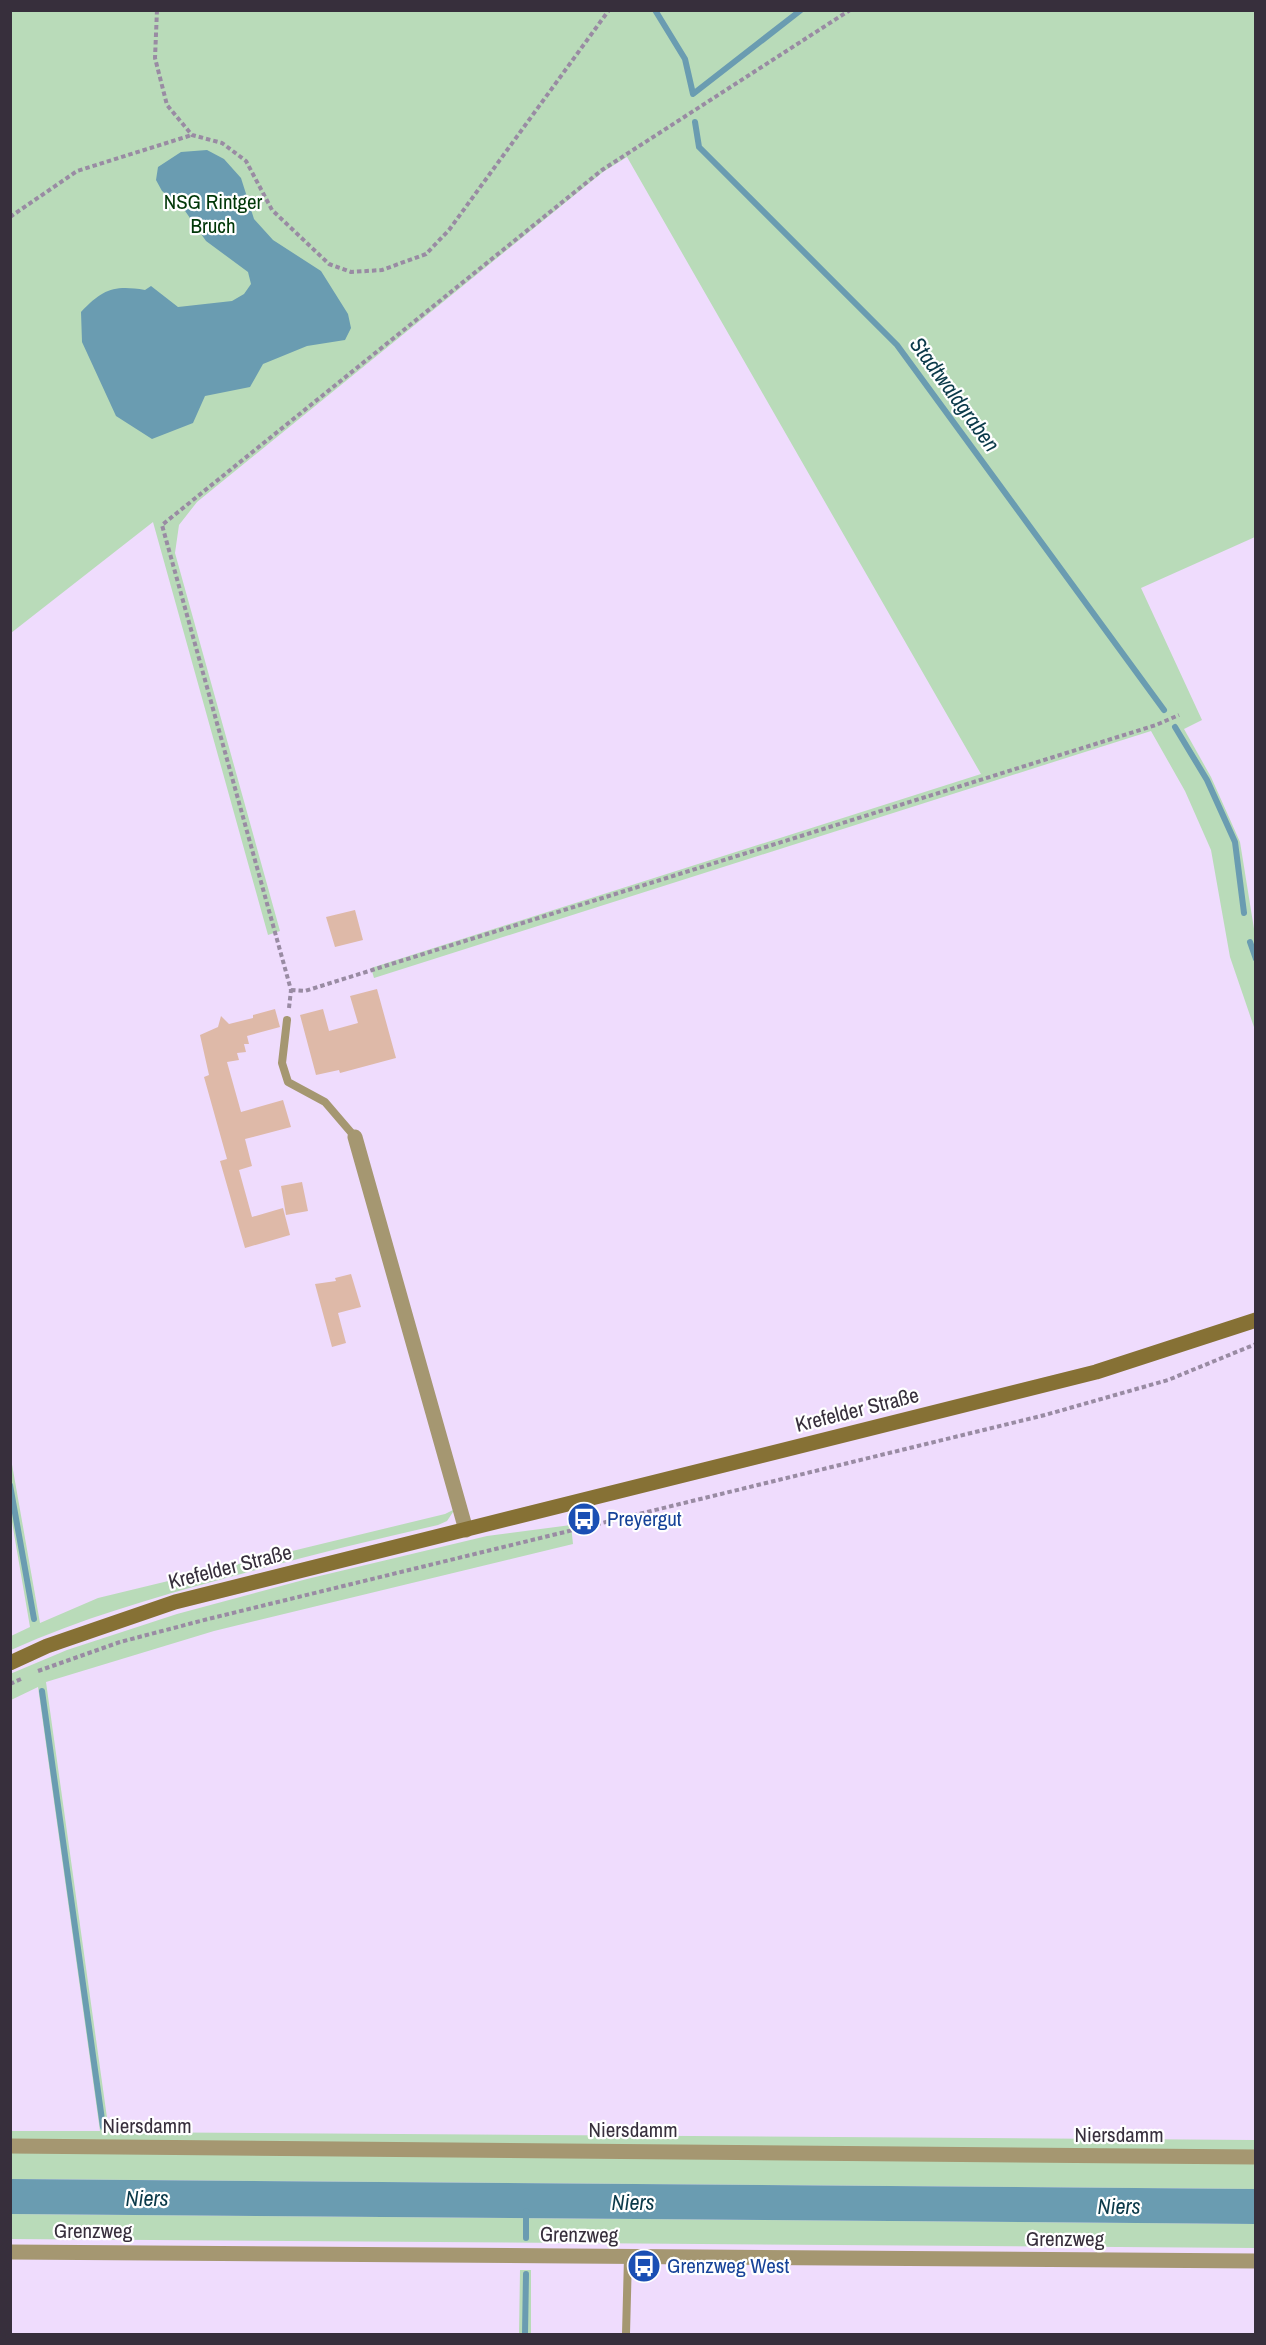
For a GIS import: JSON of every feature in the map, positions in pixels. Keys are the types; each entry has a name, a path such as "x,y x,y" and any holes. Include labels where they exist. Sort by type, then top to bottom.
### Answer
{"main road":[{"name":"Krefelder Straße","path":"10,1663 47,1646 175,1602 1096,1372 1256,1320"}],"street":[{"path":"355,1137 466,1530"},
{"name":"Niersdamm","path":"10,2146 1256,2157"},
{"name":"Grenzweg","path":"10,2252 1256,2261"}],"lane":[{"path":"287,1020 282,1062 288,1082 326,1102 355,1137"},
{"path":"626,2334 628,2257"}],"path":[{"path":"157,10 155,58 167,105 192,135"},
{"path":"10,217 77,171 192,135 222,142 246,161 272,210 328,264 351,272 382,270 426,254 449,230 609,10"},
{"path":"287,1020 291,990 162,525 602,170 850,10"},
{"path":"291,990 305,991 1156,725 1179,715"},
{"path":"10,1684 38,1671 120,1642 208,1619 1045,1415 1168,1380 1256,1344"}],"green space":[{"name":"NSG Rintger Bruch","path":"11,11 1255,11 1255,537 1141,588 1202,720 1184,729 1211,777 1240,842 1255,935 1255,1030 1230,957 1211,850 1185,791 1151,731 374,978 371,968 981,774 627,157 603,172 197,502 179,525 175,553 280,931 268,935 153,522 11,633"},
{"path":"10,1453 40,1623 98,1598 445,1514 455,1509 447,1521 438,1525 305,1557 171,1593 90,1619 11,1650 11,1636 30,1627 11,1516"},
{"path":"571,1525 573,1544 214,1631 46,1682 109,2132 1255,2140 1255,2189 11,2179 11,2131 100,2131 38,1687 11,1700 10,1674 67,1650 177,1614 307,1579 487,1536"},
{"path":"11,2214 1255,2224 1256,2248 11,2239"},
{"path":"520,2270 531,2270 531,2334 519,2334"}],"water":[{"path":"207,150 224,159 241,178 254,219 273,240 321,271 348,314 351,328 345,340 307,346 263,364 250,387 205,396 193,423 152,439 116,416 82,342 81,312 96,298 110,290 125,288 145,290 151,286 178,307 232,301 244,294 251,284 248,272 206,241 183,208 162,191 156,180 158,167 181,152"},
{"name":"Niers","path":"11,2179 1255,2189 1256,2224 11,2214"}],"building":[{"path":"355,910 363,940 335,947 326,917"},
{"path":"377,989 396,1058 340,1073 339,1070 316,1075 300,1015 323,1009 329,1031 358,1023 350,996"},
{"path":"275,1009 280,1027 247,1036 249,1044 244,1044 246,1052 237,1053 239,1060 227,1062 241,1112 283,1100 291,1127 245,1139 252,1166 239,1170 252,1217 283,1208 290,1235 245,1248 220,1161 227,1159 204,1077 209,1075 200,1035 218,1027 221,1016 229,1024"},
{"path":"302,1182 308,1211 286,1215 281,1186"},
{"path":"351,1274 361,1307 338,1313 346,1343 332,1347 315,1284 336,1281 335,1278"}],"waterway":[{"path":"655,10 685,59 693,94 801,10"},
{"name":"Stadtwaldgraben","path":"695,122 699,147 897,345 1164,710"},
{"name":"Stadtwaldgraben","path":"1175,727 1207,780 1235,842 1244,913"},
{"name":"Stadtwaldgraben","path":"1250,942 1256,959"},
{"path":"10,1485 34,1619"},
{"path":"42,1691 103,2127"},
{"path":"526,2211 526,2238"},
{"path":"525,2334 526,2274"}],"place":[{"name":"Preyergut","path":"584,1519"},
{"name":"Grenzweg West","path":"644,2266"}]}
